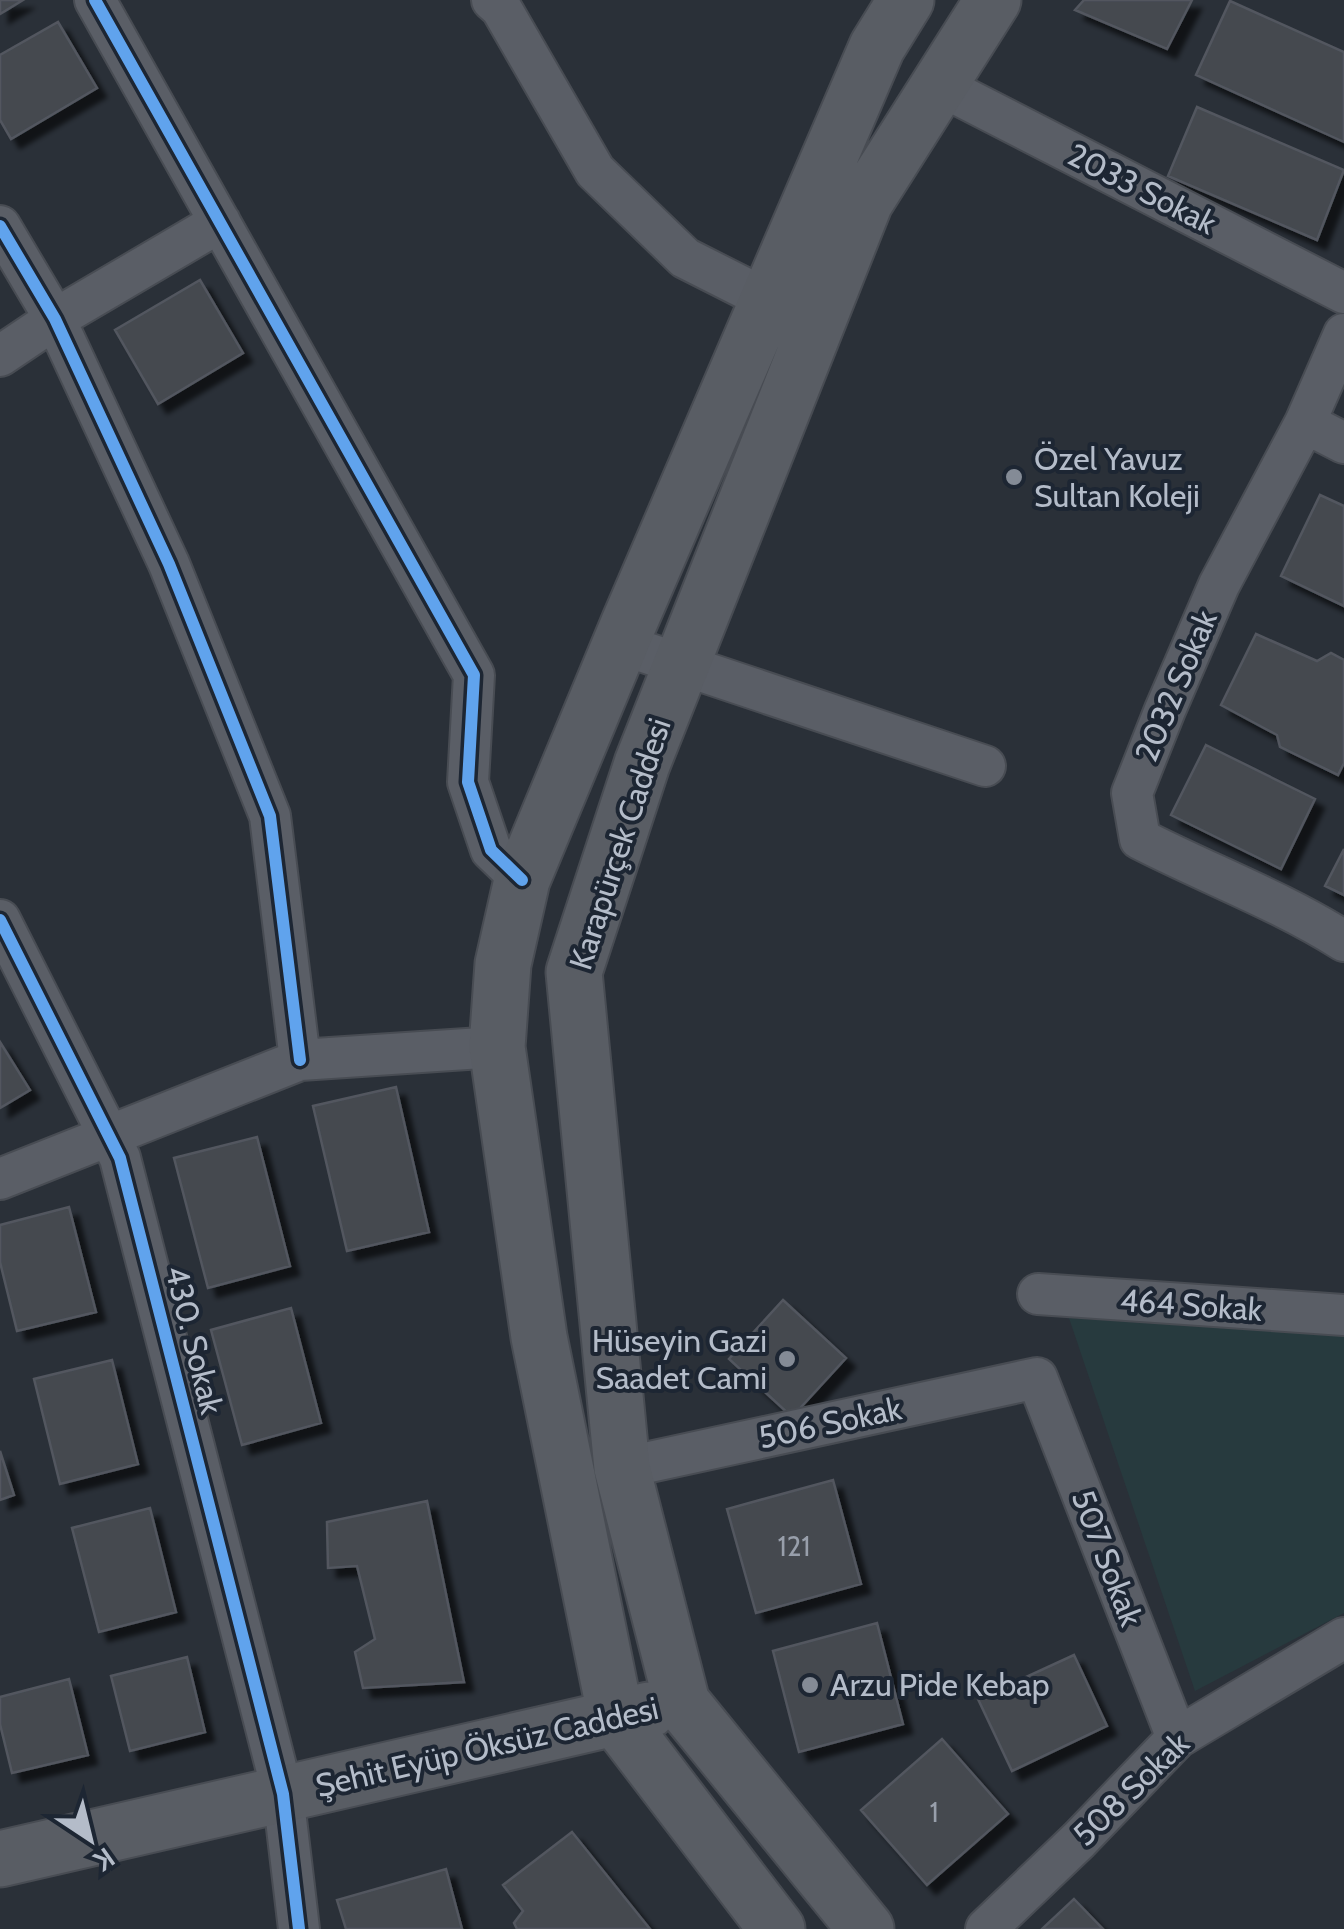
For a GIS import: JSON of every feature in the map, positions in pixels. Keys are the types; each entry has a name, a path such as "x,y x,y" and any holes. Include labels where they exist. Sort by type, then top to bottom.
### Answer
{"main road":[{"name":"Karapürçek Caddesi","path":"777,1929 616,1718 540,1337 498,1047 503,964 522,880 620,644 877,47 906,0"},
{"name":"Karapürçek Caddesi","path":"866,1929 682,1702 622,1468 574,972 642,764 866,202 994,0"},
{"name":"Şehit Eyüp Öksüz Caddesi","path":"0,1859 682,1702"}],"street":[{"path":"95,0 474,675 468,782 491,850 522,880"},
{"path":"492,0 501,8 595,171 686,258 768,300"},
{"name":"2033 Sokak","path":"941,86 1344,293"},
{"path":"0,356 54,319 220,222"},
{"path":"0,226 54,319 169,564 270,816 300,1060"},
{"name":"2032 Sokak","path":"1344,334 1305,424 1219,585 1132,793 1140,839 1296,911 1344,940"},
{"path":"1305,424 1344,443"},
{"path":"620,644 984,766"},
{"name":"430. Sokak","path":"0,920 120,1158 283,1794 299,1929"},
{"path":"0,1179 300,1060 498,1047"},
{"name":"464 Sokak","path":"1038,1294 1344,1315"},
{"name":"506 Sokak","path":"622,1468 1038,1378"},
{"name":"507 Sokak","path":"1038,1378 1177,1738"},
{"name":"508 Sokak","path":"986,1929 1177,1738 1344,1638"}],"green space":[{"path":"1069,1318 1344,1336 1344,1613 1195,1691"}],"building":[{"path":"0,0 23,0 0,14"},
{"path":"1084,0 1192,0 1167,49 1075,10"},
{"path":"1230,1 1344,52 1344,142 1196,75"},
{"path":"58,22 97,88 11,139 0,120 0,55"},
{"path":"1197,107 1344,170 1317,240 1168,176"},
{"path":"200,280 243,353 158,404 115,330"},
{"path":"1320,495 1344,506 1344,606 1281,576"},
{"path":"1256,634 1317,661 1331,653 1344,660 1344,763 1338,775 1280,747 1277,735 1221,705"},
{"path":"1206,745 1315,799 1281,869 1171,815"},
{"path":"1344,849 1344,895 1325,886"},
{"path":"0,1042 30,1090 0,1108"},
{"path":"396,1087 429,1232 347,1251 313,1106"},
{"path":"257,1137 290,1266 208,1288 174,1158"},
{"path":"69,1207 96,1312 17,1331 0,1262 0,1225"},
{"name":"Hüseyin Gazi Saadet Cami","path":"783,1300 846,1358 792,1417 729,1359"},
{"path":"291,1308 321,1423 242,1445 211,1330"},
{"path":"112,1360 138,1464 60,1484 34,1379"},
{"path":"0,1451 14,1495 0,1500"},
{"path":"833,1480 861,1584 756,1613 727,1509"},
{"path":"427,1501 464,1682 363,1688 355,1652 375,1639 357,1566 328,1568 327,1522"},
{"path":"150,1508 176,1612 99,1632 72,1528"},
{"path":"877,1623 903,1724 799,1752 773,1651"},
{"path":"1074,1655 1107,1726 1012,1771 978,1699"},
{"path":"187,1657 205,1732 130,1751 111,1676"},
{"path":"69,1679 88,1755 12,1773 0,1724 0,1697"},
{"path":"942,1739 1008,1814 927,1885 861,1810"},
{"path":"572,1832 650,1929 517,1929 514,1923 523,1911 503,1885"},
{"path":"446,1869 462,1929 346,1929 337,1900"},
{"path":"1074,1899 1103,1929 1042,1929"}],"cycle path":[{"path":"95,0 474,675 468,782 491,850 522,880"},
{"path":"0,226 55,319 169,564 270,816 300,1060"},
{"path":"0,920 120,1158 283,1794 299,1929"}],"place":[{"name":"Özel Yavuz Sultan Koleji","path":"1014,477"},
{"name":"Hüseyin Gazi Saadet Cami","path":"787,1359"},
{"name":"Arzu Pide Kebap","path":"810,1685"}]}
